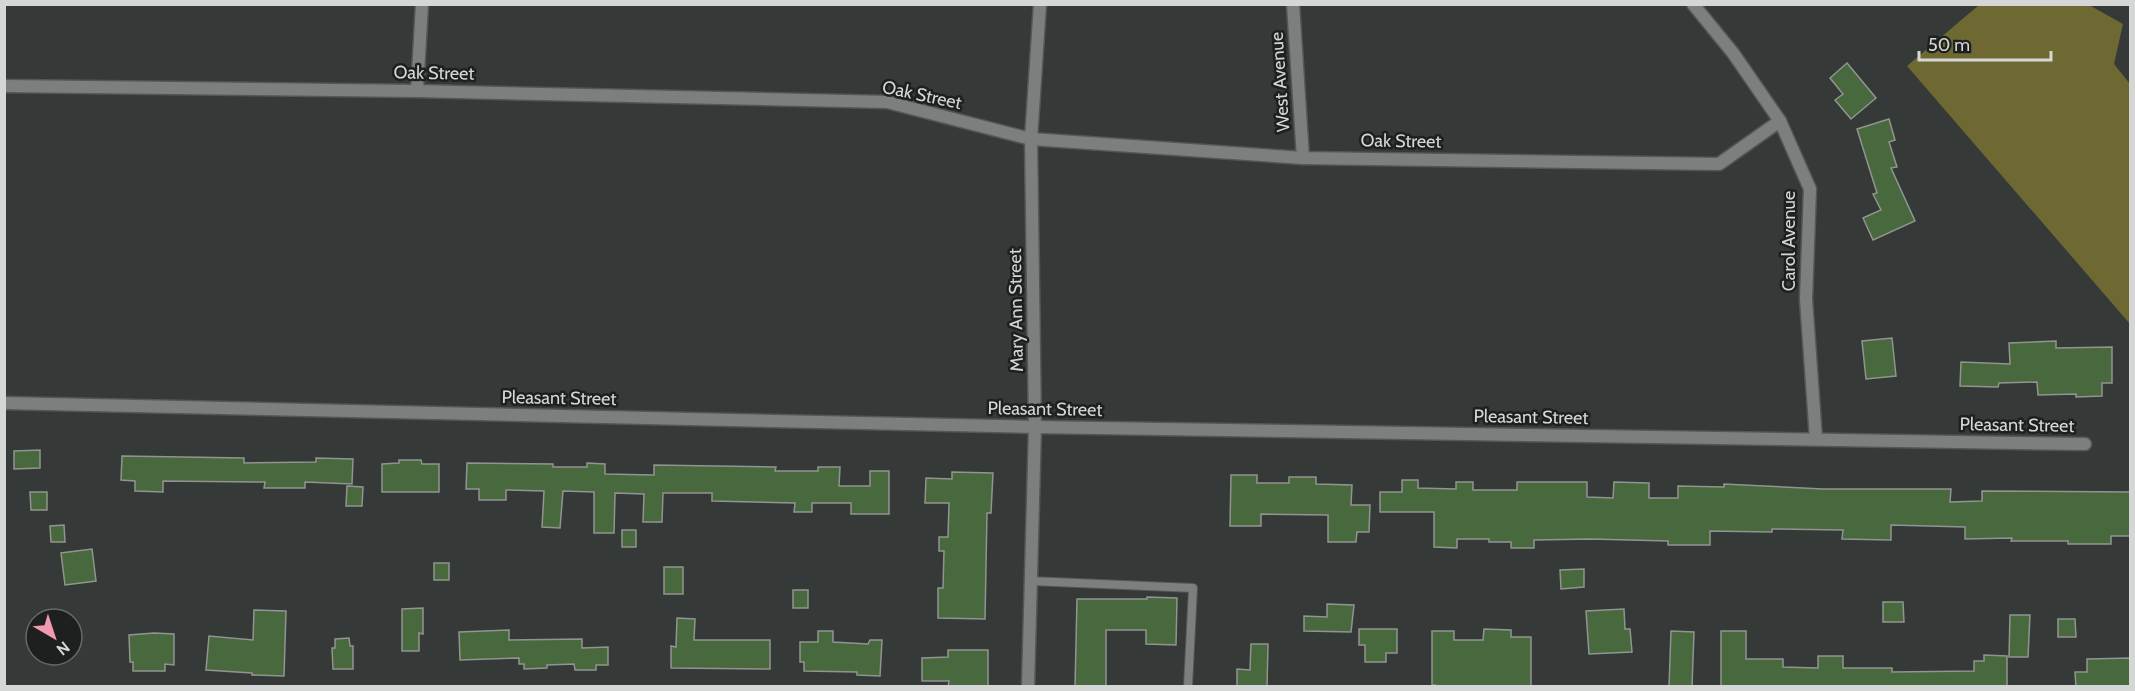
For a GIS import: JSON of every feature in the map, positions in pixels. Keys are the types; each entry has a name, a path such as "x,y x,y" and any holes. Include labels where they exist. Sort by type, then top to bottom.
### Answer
{"street":[{"path":"417,91 422,4"},
{"name":"Mary Ann Street","path":"1028,687 1035,427 1031,139 1040,4"},
{"name":"West Avenue","path":"1293,4 1303,158"},
{"name":"Carol Avenue","path":"1694,4 1733,53 1780,121 1810,189 1806,299 1816,439"},
{"name":"Oak Street","path":"4,86 417,91 887,102 1031,139 1303,158 1719,164 1780,121"},
{"name":"Pleasant Street","path":"4,403 1035,427 2085,444"}],"lane":[{"path":"1030,581 1193,588 1188,687"}],"shaded area":[{"path":"1979,5 2089,5 2123,24 2114,64 2130,84 2130,324 1907,66"}],"building":[{"path":"1847,63 1876,98 1851,119 1835,100 1843,94 1830,78"},
{"path":"1889,119 1895,140 1889,142 1897,167 1891,168 1915,221 1873,240 1863,218 1881,210 1873,194 1877,193 1857,129"},
{"path":"1892,338 1896,376 1866,379 1862,341"},
{"path":"2056,341 2056,348 2112,347 2112,383 2102,383 2102,396 2038,395 2037,382 1999,383 1998,387 1960,386 1961,362 2010,364 2009,343"},
{"path":"40,450 40,468 14,469 14,451"},
{"path":"122,456 244,458 244,463 316,462 316,458 353,459 352,484 305,482 305,488 264,488 265,482 163,481 163,492 135,491 135,481 121,480"},
{"path":"399,460 421,460 422,464 439,464 439,492 382,492 382,464 399,463"},
{"path":"467,463 553,464 553,467 587,467 587,463 605,464 605,474 654,475 654,465 776,467 775,471 818,471 818,467 840,467 839,486 870,486 870,471 889,471 889,514 851,514 851,503 812,503 812,512 794,512 795,503 712,501 712,493 663,493 662,522 643,522 644,494 615,493 614,533 594,533 594,492 563,491 560,528 542,527 544,491 506,490 506,500 479,500 479,489 466,489"},
{"path":"952,472 993,473 991,513 987,513 985,619 938,618 938,588 943,588 944,551 939,551 939,537 948,537 949,503 925,503 926,478 952,479"},
{"path":"1231,475 1257,475 1257,483 1289,483 1289,477 1316,477 1316,484 1352,485 1351,505 1370,505 1369,532 1357,532 1356,542 1328,542 1328,515 1261,514 1261,526 1230,526"},
{"path":"1402,480 1418,480 1418,488 1456,489 1456,482 1473,482 1473,490 1517,490 1517,482 1587,482 1587,497 1613,498 1614,482 1649,483 1649,498 1678,498 1678,486 1724,487 1724,484 1823,489 1951,489 1950,502 1982,501 1982,491 2130,492 2130,536 2111,536 2111,544 2068,544 2068,541 2011,541 2012,538 1965,539 1965,527 1891,525 1891,540 1842,539 1843,530 1772,529 1772,532 1710,531 1710,545 1668,545 1668,541 1591,539 1534,540 1534,548 1511,548 1511,542 1457,539 1457,548 1434,547 1434,512 1380,512 1380,492 1402,492"},
{"path":"347,486 363,487 362,506 346,506"},
{"path":"30,492 47,492 47,510 31,510"},
{"path":"64,525 65,542 51,542 50,526"},
{"path":"622,530 636,530 636,547 622,547"},
{"path":"92,549 96,581 65,585 61,553"},
{"path":"434,563 449,563 449,580 434,580"},
{"path":"664,567 683,567 683,594 664,594"},
{"path":"1584,569 1584,587 1561,589 1560,570"},
{"path":"793,590 808,590 808,608 793,608"},
{"path":"1147,597 1177,598 1176,645 1146,644 1146,630 1106,630 1106,687 1075,687 1077,599 1147,599"},
{"path":"1883,602 1903,602 1904,622 1883,622"},
{"path":"1327,604 1354,605 1351,632 1304,631 1304,616 1327,617"},
{"path":"423,608 423,634 419,633 419,651 402,651 402,609"},
{"path":"1624,609 1625,629 1630,629 1632,652 1589,654 1586,611"},
{"path":"254,610 286,611 284,676 206,670 209,636 253,640"},
{"path":"2010,615 2030,615 2028,657 2009,657"},
{"path":"677,618 695,619 694,640 770,640 770,669 671,668 671,646 676,647"},
{"path":"2058,619 2075,619 2076,637 2058,637"},
{"path":"1359,629 1397,629 1397,653 1386,653 1386,662 1365,662 1365,645 1359,645"},
{"path":"1484,629 1511,630 1511,637 1531,637 1531,687 1435,687 1432,685 1432,631 1454,631 1454,640 1483,640"},
{"path":"509,630 509,640 582,639 582,648 608,647 608,665 596,665 596,670 575,670 574,664 524,669 524,664 519,664 519,658 460,660 459,632"},
{"path":"818,631 833,631 833,642 868,644 870,640 882,640 880,676 857,675 857,672 804,671 804,662 800,662 800,642 818,642"},
{"path":"1671,631 1694,632 1692,687 1669,687"},
{"path":"1721,631 1746,631 1746,659 1783,659 1783,667 1818,668 1818,656 1843,656 1843,668 1892,668 1892,672 1974,671 1974,661 1984,661 1984,655 2007,656 2007,687 1721,687"},
{"path":"174,634 174,665 165,664 165,671 133,671 133,662 130,662 129,635"},
{"path":"349,638 350,646 353,646 353,669 333,669 332,648 335,648 335,639"},
{"path":"1251,644 1268,644 1267,687 1237,687 1237,669 1250,670"},
{"path":"948,650 988,650 988,687 948,687 949,681 922,681 922,658 948,657"},
{"path":"2130,658 2130,687 2076,687 2075,672 2087,672 2087,659"}]}
